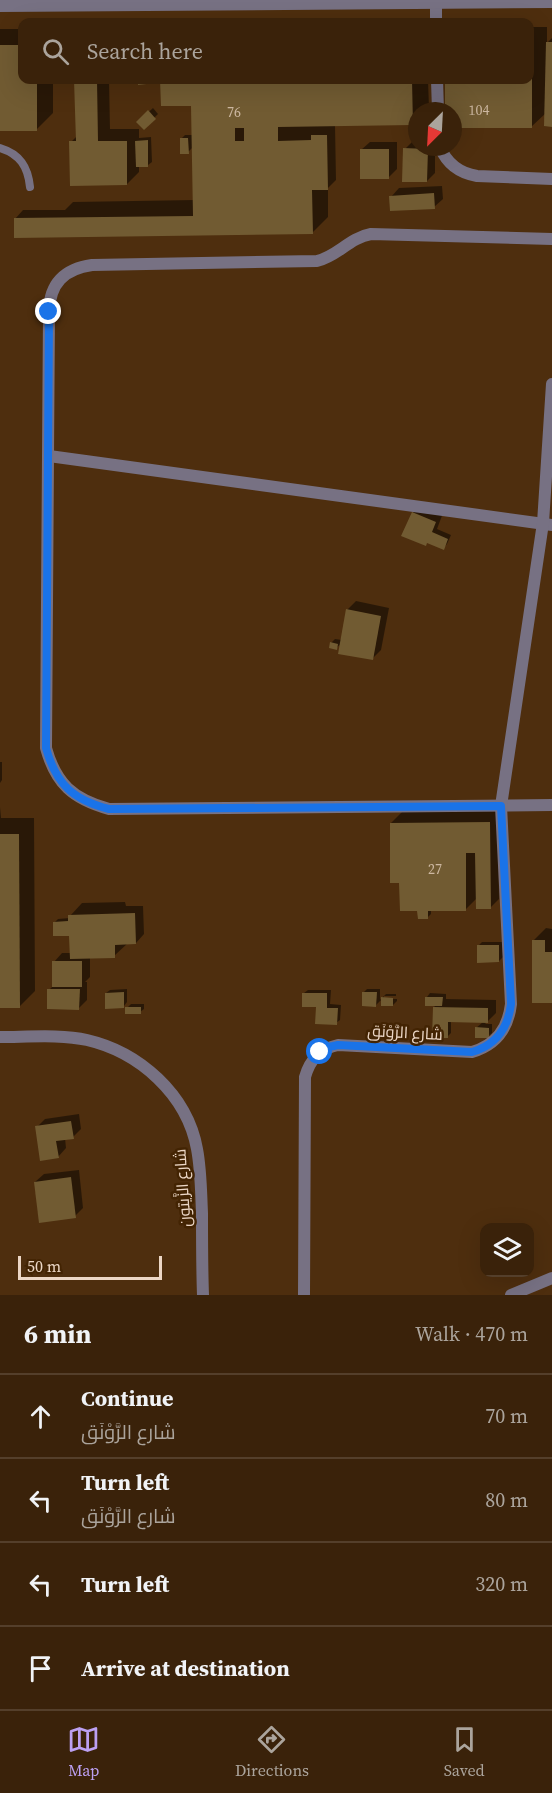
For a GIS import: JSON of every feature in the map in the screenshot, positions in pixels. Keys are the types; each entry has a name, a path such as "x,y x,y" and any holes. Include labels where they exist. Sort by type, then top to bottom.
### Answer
{"street":[{"path":"0,6 552,2"},
{"path":"436,3 436,18"},
{"path":"437,84 438,102"},
{"path":"444,156 451,165 477,176 552,179"},
{"path":"552,239 376,233 356,239 336,254 317,261 92,266 80,267 60,279 53,288 50,300 46,748 51,766 60,782 74,795 90,804 109,809 552,806"},
{"name":"شارع الرَّوْنَق","path":"304,1295 305,1077 313,1059 320,1052 338,1045 472,1052 492,1043 507,1026 511,1004 501,806 547,524 552,384"},
{"path":"49,456 547,524"},
{"name":"شارع الزَّيتون","path":"0,1037 52,1037 85,1040 117,1049 145,1066 168,1089 186,1116 197,1147 201,1180 203,1295"},
{"path":"511,1295 552,1278"}],"lane":[{"path":"0,148 18,157 25,166 30,187"}],"building":[{"path":"546,42 552,42 552,127 544,126"},
{"path":"0,45 18,45 18,84 37,84 37,131 0,131"},
{"path":"74,84 97,84 98,141 127,141 127,185 70,186 69,141 76,141"},
{"path":"160,84 412,84 412,102 408,102 408,125 278,127 278,141 311,140 311,135 327,135 328,190 312,190 313,234 14,238 14,218 193,216 191,106 161,106","holes":["235,128 244,128 244,141 235,141"]},
{"path":"445,84 532,84 532,128 462,128 462,102 445,102"},
{"path":"148,110 156,119 144,130 136,122"},
{"path":"180,138 188,138 189,154 180,154"},
{"path":"148,140 148,167 136,167 135,141"},
{"path":"403,148 408,148 408,156 428,156 427,182 402,182"},
{"path":"360,149 389,149 389,179 360,179"},
{"path":"434,193 435,209 390,211 389,196"},
{"path":"412,512 436,522 432,532 448,539 444,550 401,536"},
{"path":"346,609 381,616 373,660 338,654"},
{"path":"330,642 338,644 337,650 329,648"},
{"path":"490,822 491,909 476,909 475,853 466,853 466,911 428,911 428,919 418,919 417,911 400,911 399,883 390,883 390,823"},
{"path":"0,834 19,834 20,1008 0,1008"},
{"path":"135,913 136,944 115,945 115,958 70,959 69,936 53,936 53,922 68,921 68,915"},
{"path":"532,940 545,940 545,952 552,952 552,1003 532,1003"},
{"path":"477,945 499,945 499,962 477,963"},
{"path":"52,961 82,961 82,987 52,987"},
{"path":"47,989 80,989 79,1010 47,1009"},
{"path":"124,992 124,1008 105,1009 105,993"},
{"path":"362,992 377,992 376,1007 362,1006"},
{"path":"302,993 327,993 327,1008 338,1008 337,1025 315,1024 316,1007 302,1007"},
{"path":"381,997 393,998 393,1006 381,1006"},
{"path":"425,997 443,997 442,1006 425,1006"},
{"path":"125,1007 141,1007 141,1014 125,1014"},
{"path":"433,1007 488,1008 488,1023 448,1022 448,1038 432,1038"},
{"path":"475,1027 489,1028 489,1038 475,1038"},
{"path":"71,1121 74,1139 56,1141 59,1158 40,1161 35,1126"},
{"path":"71,1177 76,1218 39,1223 34,1182"}],"route":[{"path":"49,312 46,748 51,766 60,782 74,795 90,804 109,809 501,806 511,1004 507,1026 492,1043 472,1052 338,1045 320,1052"}]}
